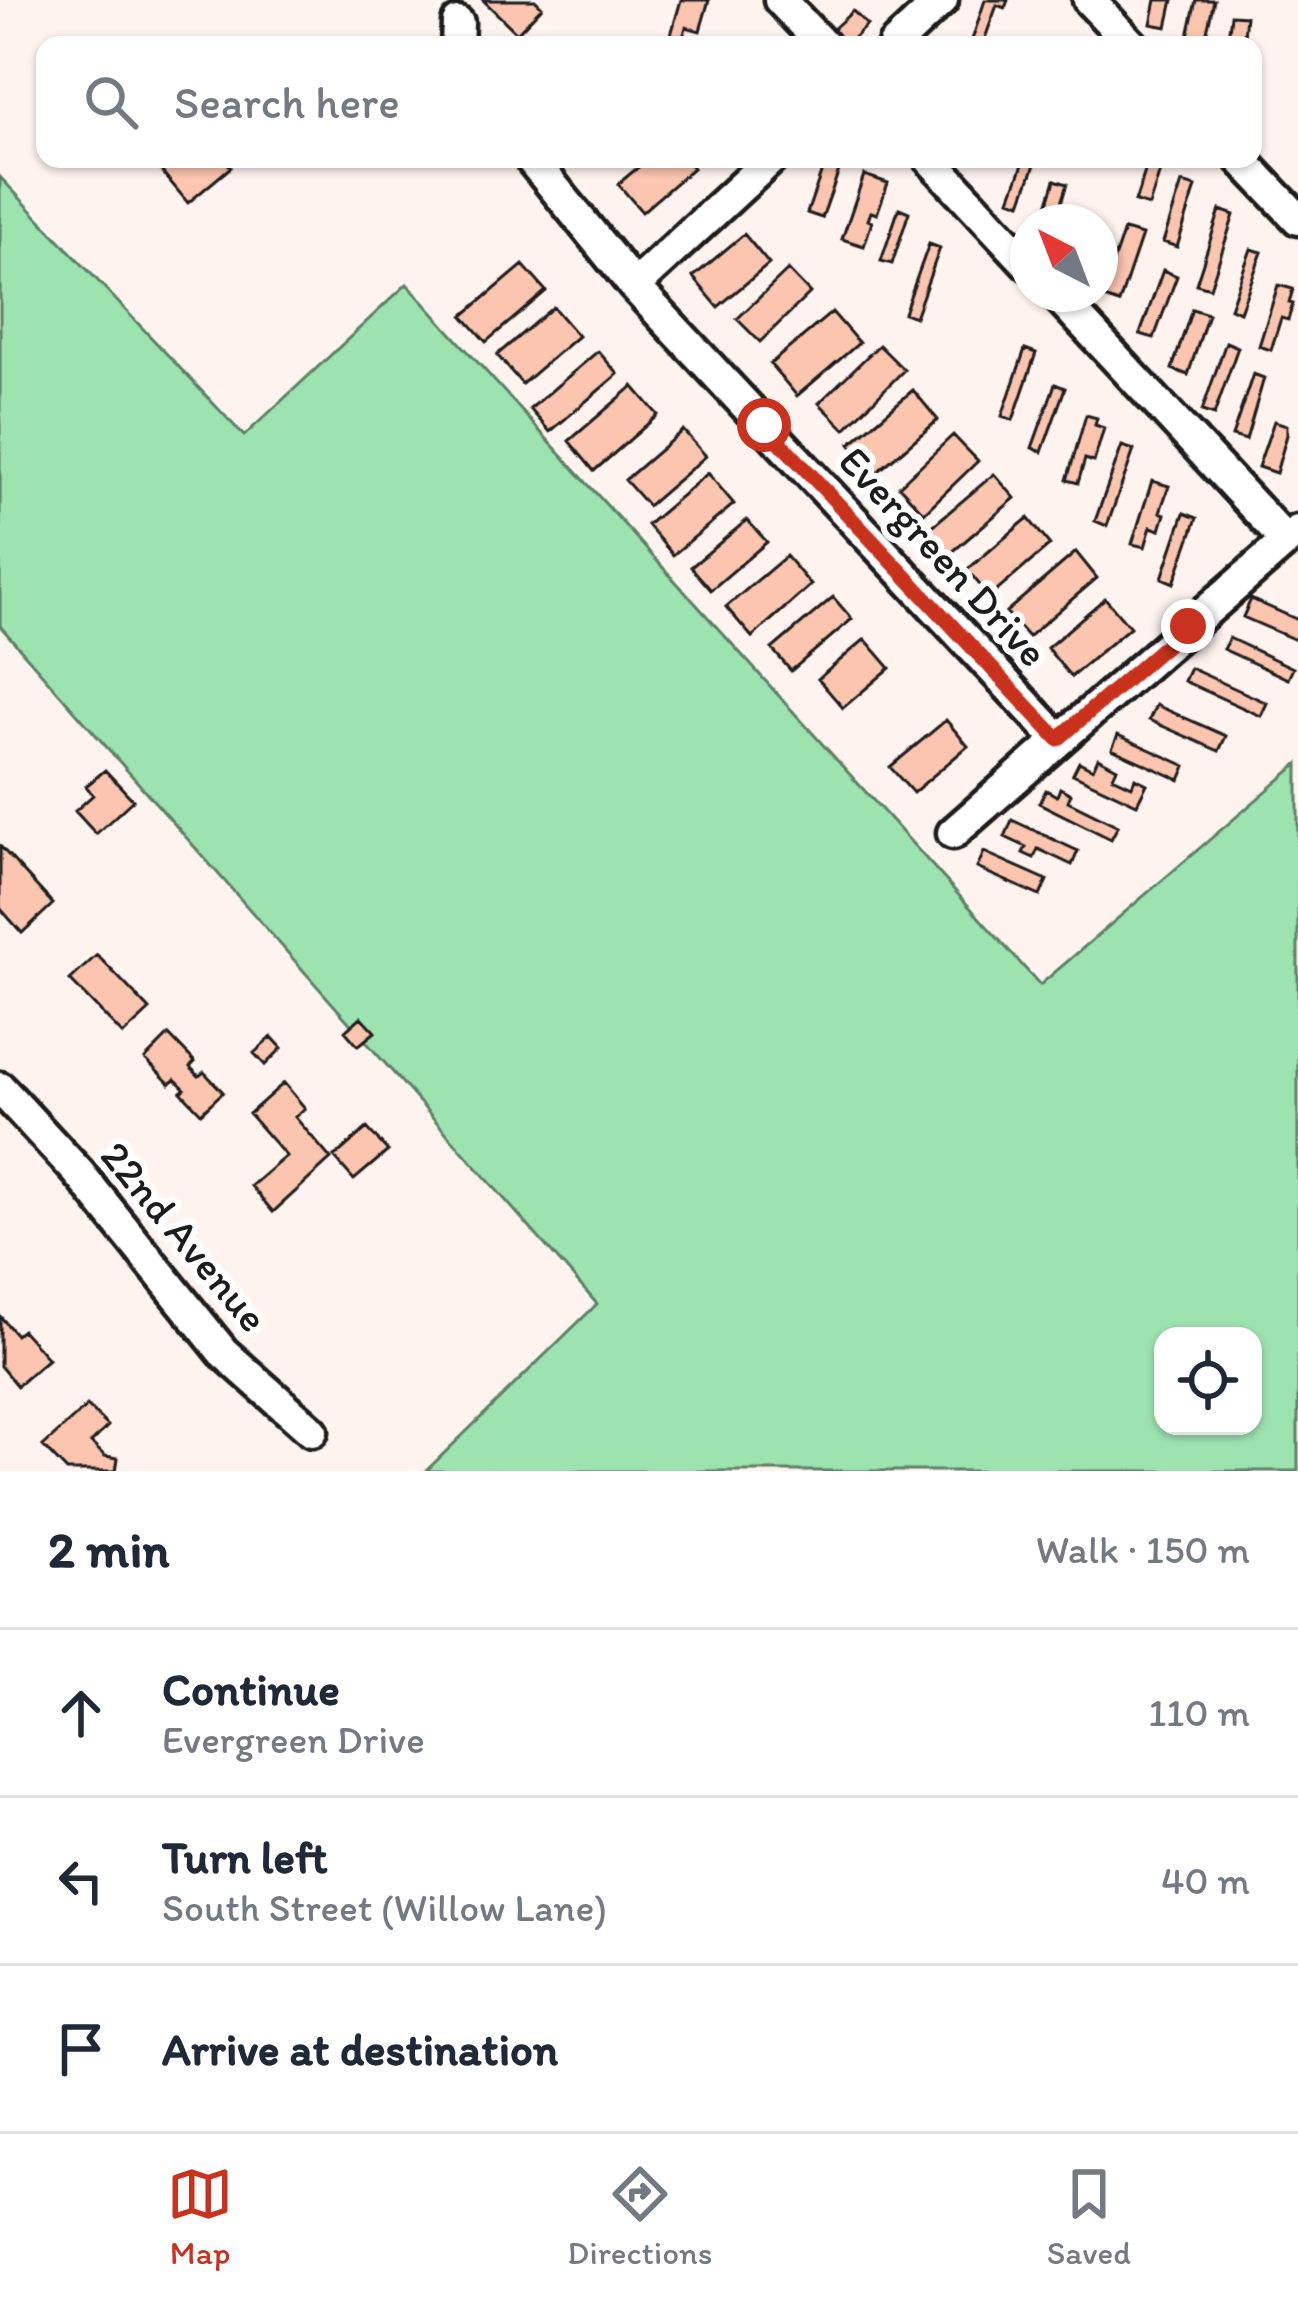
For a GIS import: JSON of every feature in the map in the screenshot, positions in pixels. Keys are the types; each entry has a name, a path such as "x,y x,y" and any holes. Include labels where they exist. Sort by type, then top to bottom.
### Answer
{"street":[{"path":"780,0 814,36"},
{"path":"904,36 942,0"},
{"path":"1089,0 1123,36"},
{"name":"Evergreen Drive","path":"538,168 634,286 1058,739"},
{"path":"634,286 761,168"},
{"path":"938,168 1010,245"},
{"path":"1250,168 1298,219"},
{"path":"953,833 1292,536 1074,312"},
{"name":"22nd Avenue","path":"0,1088 78,1172 223,1352 312,1431"}],"green space":[{"path":"0,177 244,436 407,284 1040,985 1298,764 1298,1471 426,1471 597,1304 0,626"}],"building":[{"path":"483,0 535,0 542,7 517,33"},
{"path":"681,0 709,0 700,31 686,27 684,36 671,36"},
{"path":"985,0 1008,0 1005,8 997,5 986,36 973,36"},
{"path":"1156,0 1173,0 1167,27 1151,24"},
{"path":"1196,0 1214,0 1206,36 1188,36"},
{"path":"853,11 867,25 855,36 838,36 832,30"},
{"path":"1231,15 1246,16 1244,36 1228,36"},
{"path":"159,168 230,168 188,203"},
{"path":"637,168 693,168 642,212 618,184"},
{"path":"823,168 840,168 822,218 807,213"},
{"path":"1022,168 1034,168 1021,203 1010,199"},
{"path":"1146,168 1161,168 1149,206 1135,202"},
{"path":"864,175 888,183 877,214 871,212 864,246 842,239"},
{"path":"1055,180 1067,184 1061,204 1048,204"},
{"path":"1182,183 1196,187 1177,247 1163,242"},
{"path":"899,208 909,212 892,264 881,261"},
{"path":"1220,210 1234,215 1210,288 1196,284"},
{"path":"1124,230 1142,235 1119,303 1118,303 1118,247"},
{"path":"744,234 769,264 718,307 693,277"},
{"path":"929,244 940,248 915,317 904,313"},
{"path":"1251,249 1262,252 1240,312 1230,308"},
{"path":"523,265 546,291 486,342 463,316"},
{"path":"788,270 810,293 760,342 737,319"},
{"path":"1163,270 1177,276 1154,338 1140,334"},
{"path":"1278,285 1293,289 1289,303 1293,304 1288,320 1281,318 1271,350 1259,346"},
{"path":"553,307 578,336 522,384 497,355"},
{"path":"1192,309 1208,314 1188,375 1172,369"},
{"path":"832,312 859,343 797,396 770,364"},
{"path":"1226,342 1238,347 1214,415 1202,411"},
{"path":"879,345 904,370 845,429 819,403"},
{"path":"1025,349 1036,353 1013,420 1002,416"},
{"path":"598,351 618,374 550,432 530,409"},
{"path":"1253,374 1264,378 1246,440 1232,436"},
{"path":"1055,384 1065,388 1042,452 1032,448"},
{"path":"633,386 658,415 594,471 569,441"},
{"path":"913,390 938,420 875,474 850,444"},
{"path":"1086,415 1097,418 1095,425 1104,428 1094,462 1085,459 1078,483 1067,480"},
{"path":"1274,421 1287,425 1276,473 1258,467"},
{"path":"683,430 706,456 648,506 625,480"},
{"path":"953,435 978,461 924,513 899,486"},
{"path":"1122,446 1134,450 1107,526 1095,521"},
{"path":"708,473 734,504 673,555 647,525"},
{"path":"994,474 1015,498 950,554 929,529"},
{"path":"1152,481 1169,486 1160,512 1165,514 1160,530 1151,527 1145,547 1132,544"},
{"path":"1184,513 1197,518 1174,583 1162,578"},
{"path":"1028,518 1050,545 990,597 967,570"},
{"path":"747,520 767,542 711,590 691,567"},
{"path":"1076,552 1097,578 1028,637 1006,612"},
{"path":"786,556 811,585 752,637 726,607"},
{"path":"833,597 852,619 791,671 772,649"},
{"path":"1105,598 1130,627 1071,677 1047,648"},
{"path":"1251,599 1298,620 1298,641 1243,617"},
{"path":"1229,638 1293,668 1288,679 1223,649"},
{"path":"865,639 890,668 843,708 818,679"},
{"path":"1190,668 1267,703 1261,716 1184,681"},
{"path":"1156,705 1226,736 1219,751 1149,720"},
{"path":"946,720 968,746 913,793 890,767"},
{"path":"1118,735 1186,766 1180,780 1112,749"},
{"path":"1098,758 1117,768 1113,777 1132,786 1135,778 1147,784 1137,804 1073,774 1079,762 1093,769"},
{"path":"105,770 133,800 96,834 75,811 93,795 86,786"},
{"path":"1060,788 1071,794 1068,801 1118,826 1111,839 1039,803 1046,790 1057,796"},
{"path":"1012,820 1078,851 1072,865 1038,849 1034,858 1023,853 1026,847 1005,837"},
{"path":"0,846 53,904 22,933 0,908"},
{"path":"984,852 1047,880 1040,896 977,868"},
{"path":"97,955 150,1010 123,1035 70,980"},
{"path":"361,1017 375,1032 358,1046 345,1031"},
{"path":"169,1035 195,1062 190,1067 199,1076 204,1072 223,1092 201,1113 175,1079 170,1084 145,1059"},
{"path":"272,1037 282,1048 265,1065 254,1053"},
{"path":"284,1083 305,1108 295,1117 331,1159 273,1212 251,1186 286,1156 249,1114"},
{"path":"367,1128 388,1151 354,1180 334,1157"},
{"path":"0,1316 16,1335 22,1330 48,1359 17,1386 0,1366"},
{"path":"87,1406 108,1426 91,1443 105,1456 118,1458 116,1471 67,1471 43,1446"}],"route":[{"path":"764,425 1058,739 1188,626"}]}
